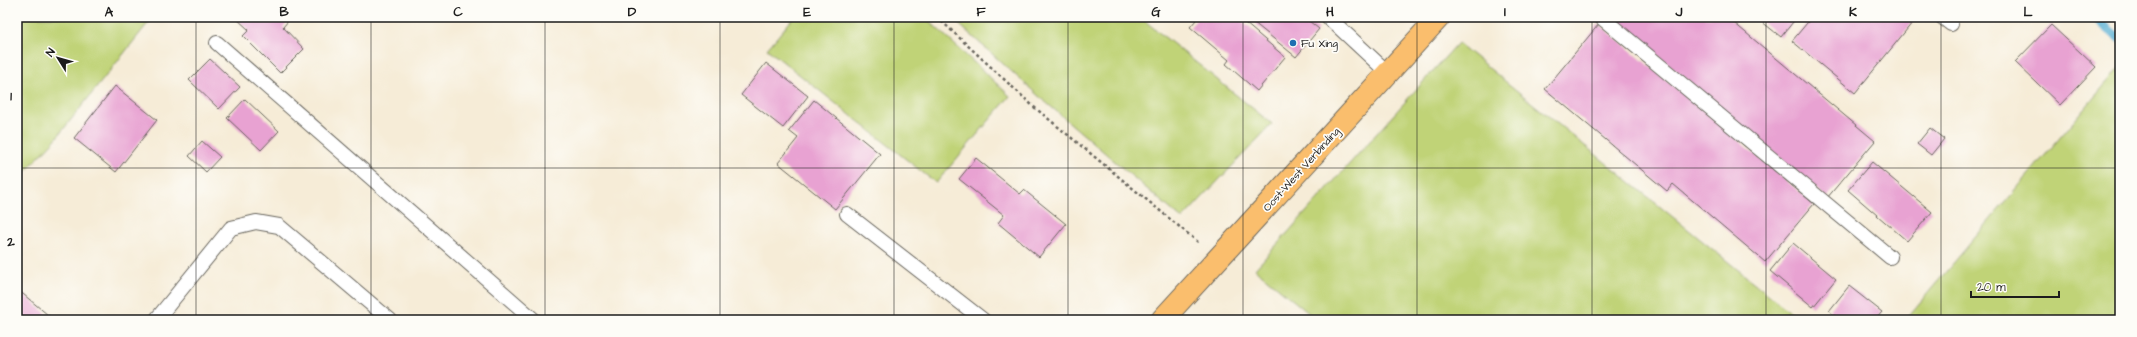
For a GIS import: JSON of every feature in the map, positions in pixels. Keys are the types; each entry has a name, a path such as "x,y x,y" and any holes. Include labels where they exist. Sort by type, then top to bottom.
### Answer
{"main road":[{"name":"Oost-West Verbinding","path":"1162,320 1439,17"}],"lane":[{"path":"1328,17 1388,72"},
{"path":"1601,17 1890,258"},
{"path":"217,43 534,320"},
{"path":"847,214 983,320"},
{"path":"156,320 231,228 256,222 278,226 390,320"}],"path":[{"path":"937,17 1034,107 1218,259"}],"green space":[{"path":"17,17 153,17 54,141 17,180"},
{"path":"794,17 925,17 1010,96 936,183 767,49"},
{"path":"951,17 1140,17 1272,124 1182,219 1042,99"},
{"path":"1458,43 1800,320 1317,320 1255,269"},
{"path":"2120,67 2120,320 1905,320"}],"building":[{"path":"235,17 286,17 289,20 283,27 304,49 280,73 243,36 249,30"},
{"path":"1192,17 1238,17 1285,57 1257,91 1226,64 1229,60 1190,27 1196,20"},
{"name":"Fu Xing","path":"1247,17 1304,17 1319,29 1296,57"},
{"path":"1612,17 1727,17 1875,141 1827,198"},
{"path":"1756,17 1797,17 1781,37"},
{"path":"1812,17 1917,17 1855,93 1792,41"},
{"path":"1599,24 1814,204 1765,262 1673,184 1667,191 1545,89"},
{"path":"2051,25 2096,67 2060,105 2015,62"},
{"path":"210,59 240,87 219,109 189,80"},
{"path":"766,63 808,96 783,128 741,95"},
{"path":"115,86 157,120 116,172 74,138"},
{"path":"245,99 279,131 261,150 227,118"},
{"path":"814,100 880,154 835,209 778,163 798,138 789,131"},
{"path":"1930,128 1944,139 1931,155 1917,144"},
{"path":"202,141 220,157 206,172 189,156"},
{"path":"976,158 1020,194 1024,190 1066,224 1039,257 998,223 1004,215 959,179"},
{"path":"1872,162 1932,212 1907,241 1848,190"},
{"path":"1793,243 1836,279 1813,307 1770,271"},
{"path":"1849,286 1882,312 1875,320 1840,320 1829,311"},
{"path":"17,289 54,320 17,320"}],"waterway":[{"path":"2094,17 2120,39"}],"place":[{"name":"Fu Xing","path":"1293,43"}]}
